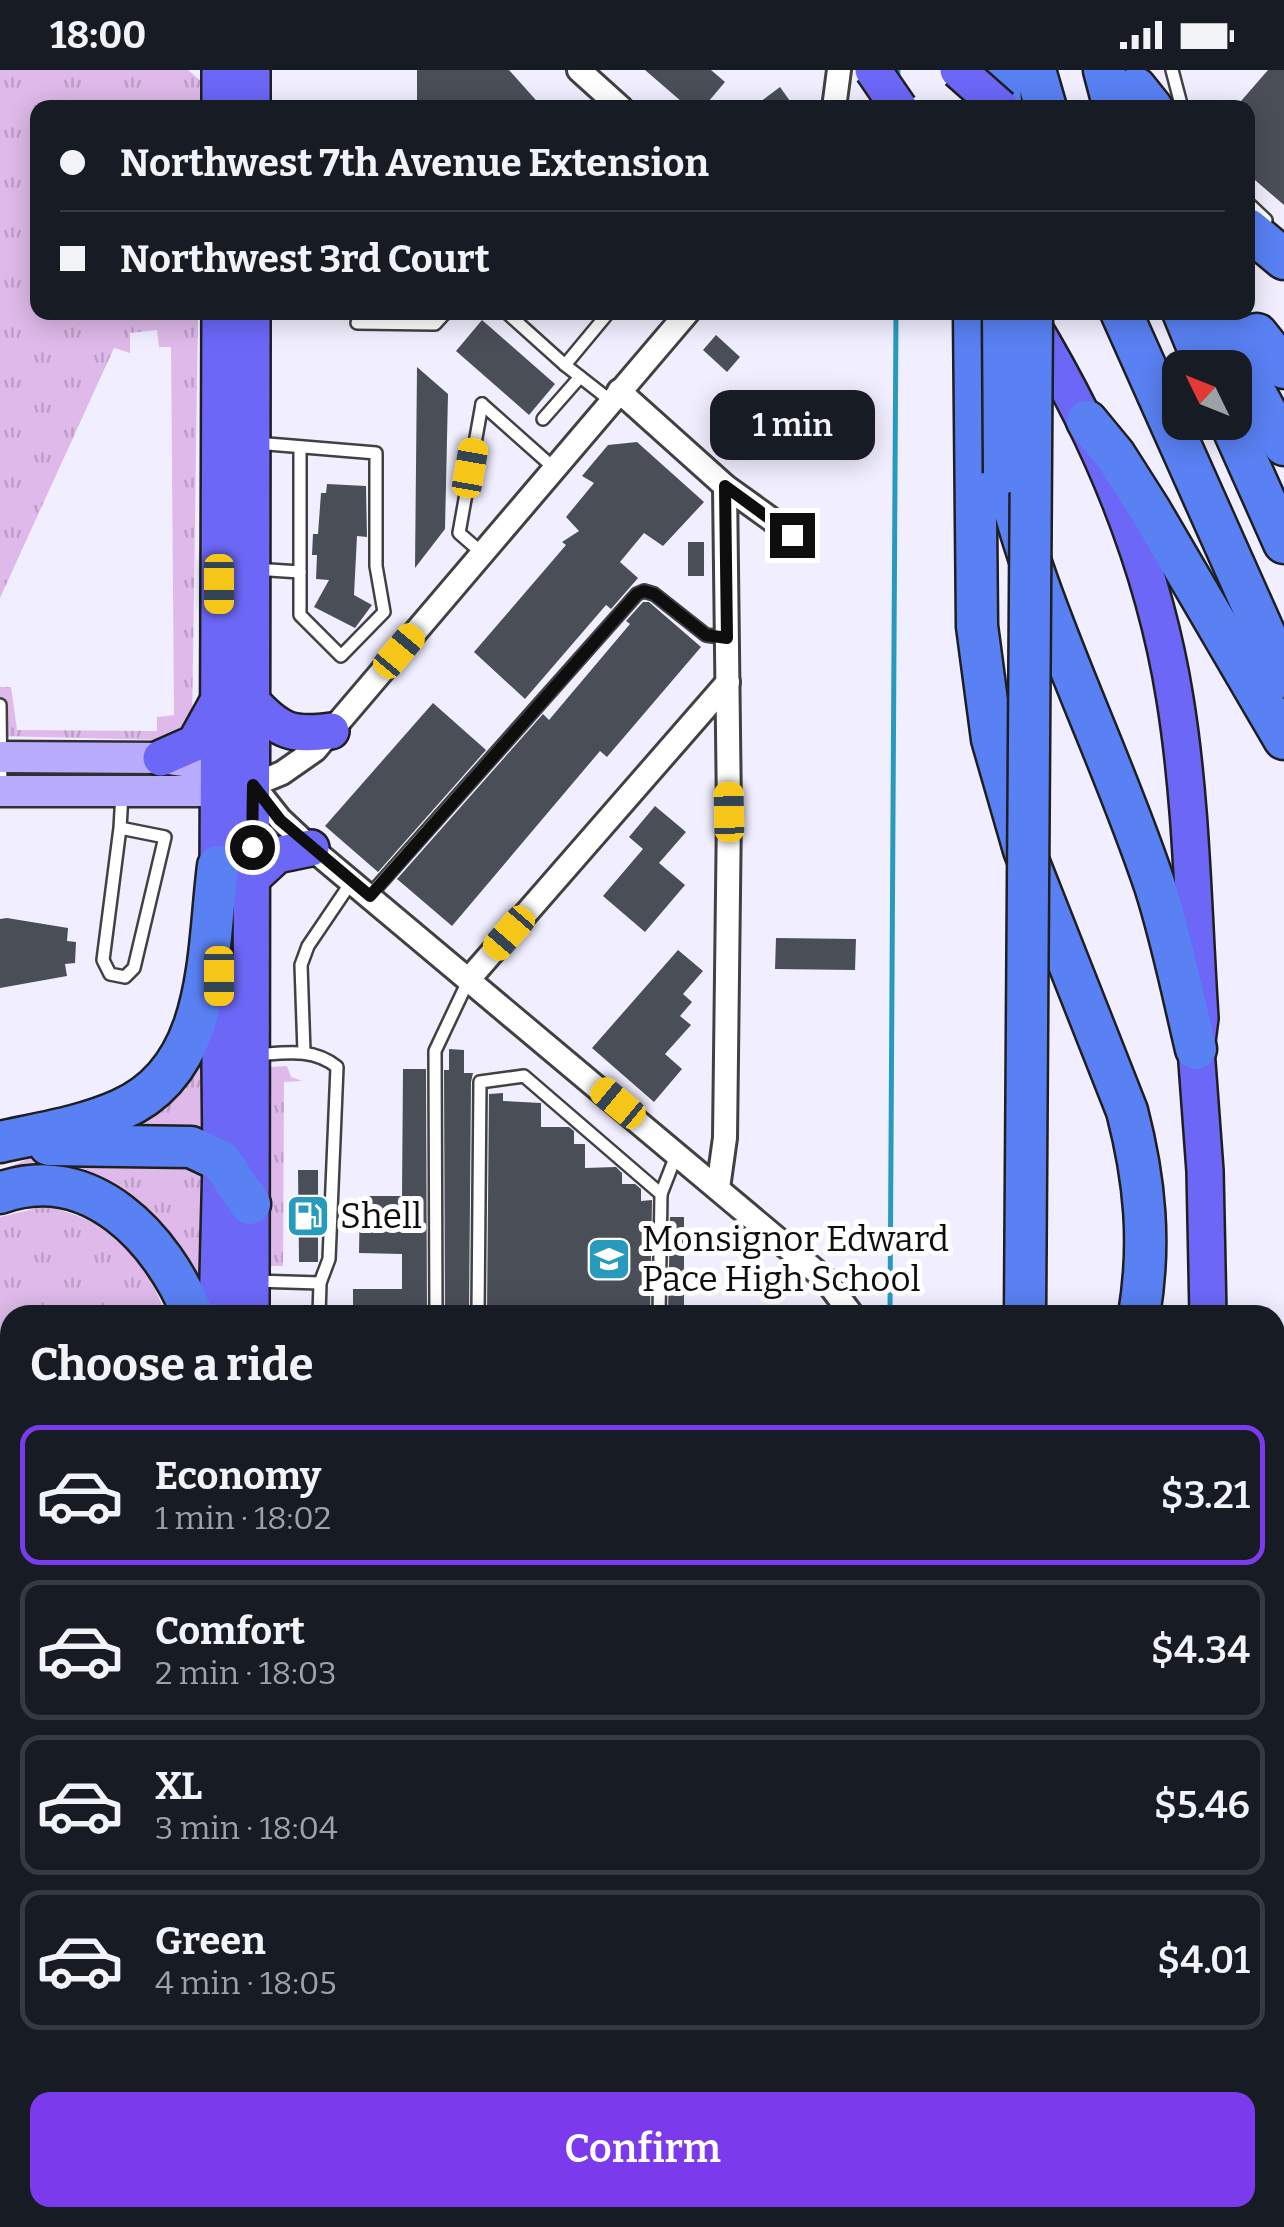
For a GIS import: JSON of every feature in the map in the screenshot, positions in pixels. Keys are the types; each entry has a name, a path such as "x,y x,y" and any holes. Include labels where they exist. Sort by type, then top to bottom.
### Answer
{"highway":[{"path":"972,70 972,100"},
{"path":"1000,70 1000,100"},
{"path":"1030,100 1032,70"},
{"path":"1032,70 1043,100"},
{"path":"1255,235 1284,259"},
{"path":"974,320 977,626 988,716 1001,780 1024,850 1126,1111 1136,1146 1147,1218 1140,1305"},
{"path":"1002,1305 1006,882 1003,320"},
{"path":"1026,1305 1028,320"},
{"path":"1125,320 1284,677"},
{"path":"1185,320 1198,350"},
{"path":"1247,326 1284,368"},
{"path":"1247,326 1248,381 1284,444"},
{"path":"975,353 1024,548 1155,888 1196,1049"},
{"path":"1088,421 1141,496 1284,738"},
{"path":"1238,440 1284,543"},
{"path":"0,1142 122,1110 160,1086 187,1050 235,872"},
{"path":"0,1142 191,1147 221,1161 250,1204"},
{"path":"0,1194 48,1186 90,1194 129,1220 162,1255 188,1305"}],"main road":[{"path":"220,70 220,100"},
{"path":"252,70 252,100"},
{"path":"873,70 894,100"},
{"path":"958,70 991,100"},
{"path":"161,758 195,743 236,702 220,320"},
{"path":"250,1298 249,1056 230,780 252,569 252,320"},
{"path":"1032,320 1088,421 1146,571 1175,694 1200,1018 1196,1049 1205,1171 1208,1305"},
{"path":"236,702 292,733 331,731"},
{"path":"235,872 277,855 312,848"},
{"path":"216,1305 235,872"}],"street":[{"path":"578,70 612,100"},
{"path":"835,100 840,70"},
{"path":"1,791 122,790 230,780 282,772 315,750 682,320"},
{"path":"615,396 792,535"},
{"path":"718,1188 726,1138 725,486"},
{"path":"469,979 728,682"},
{"path":"0,757 161,758 230,780 825,1279 844,1305"}],"lane":[{"path":"1172,70 1180,100"},
{"path":"1255,210 1283,236"},
{"path":"357,323 436,324 439,320"},
{"path":"515,320 580,377 615,396"},
{"path":"566,365 603,320"},
{"path":"542,420 580,377"},
{"path":"482,553 459,532 482,404 554,468"},
{"path":"252,442 376,453 376,566 384,612 341,656 300,615 300,447"},
{"path":"252,569 300,572"},
{"path":"304,1052 302,965 308,946 637,594 654,594 706,635 727,638"},
{"path":"0,706 1,791"},
{"path":"120,828 165,836 134,968 126,977 110,974 103,960 122,790"},
{"path":"436,1305 435,1051 469,979"},
{"path":"249,1056 304,1052 325,1057 336,1067 329,1259 320,1283 319,1305"},
{"path":"478,1305 480,1082 524,1076 662,1194"},
{"path":"659,1305 662,1194 677,1153"},
{"path":"250,1298 320,1283"}],"green space":[{"path":"0,70 188,70 201,81 201,100 30,100 30,320 198,320 192,726 160,740 0,736 0,687 11,687 17,730 157,731 157,717 174,715 171,347 159,347 157,330 130,333 130,353 114,348 0,598"},
{"path":"207,1053 203,1133 80,1135 198,1056"},
{"path":"287,1066 291,1077 302,1081 284,1082 283,1266 270,1266 270,1067"},
{"path":"37,1155 200,1161 209,1305 169,1239 0,1177 0,1171"},
{"path":"46,1206 109,1231 135,1255 162,1305 0,1305 0,1217"}],"building":[{"path":"417,70 509,70 536,100 417,100"},
{"path":"645,70 711,70 725,82 710,100 680,100"},
{"path":"1268,70 1284,70 1284,205 1255,180 1255,100 1242,100"},
{"path":"780,87 789,100 763,100"},
{"path":"482,320 555,384 529,415 456,351"},
{"path":"716,335 740,357 727,372 703,350"},
{"path":"417,367 448,394 445,529 415,568"},
{"path":"821,425 840,442 827,456 808,440"},
{"path":"637,442 704,502 663,546 644,533 620,562 638,578 611,609 606,605 525,699 474,652 566,545 562,542 579,531 566,517 594,483 582,476 608,445"},
{"path":"327,484 366,486 367,537 357,536 354,595 372,605 355,628 314,607 329,580 316,579 317,555 312,555 321,493 326,493"},
{"path":"688,542 704,542 704,576 688,576"},
{"path":"643,602 649,602 701,647 607,757 600,751 452,926 397,879 543,714 549,720 630,624 626,621"},
{"path":"433,703 486,750 378,872 325,826"},
{"path":"655,806 686,832 659,863 685,885 645,932 603,896 643,849 629,837"},
{"path":"0,919 68,928 67,941 76,942 75,963 65,964 67,976 0,988"},
{"path":"776,938 856,939 855,970 775,969"},
{"path":"678,950 703,971 683,994 692,1002 680,1016 691,1025 665,1054 682,1069 654,1102 592,1048"},
{"path":"449,1049 464,1050 464,1073 473,1073 469,1305 445,1305 444,1070 449,1070"},
{"path":"403,1069 426,1069 427,1305 353,1305 353,1289 402,1289 402,1254 359,1253 360,1196 402,1196"},
{"path":"503,1093 503,1101 541,1103 541,1127 569,1127 574,1131 574,1144 585,1144 585,1168 616,1167 622,1173 622,1184 635,1184 641,1189 641,1201 652,1200 650,1305 487,1305 489,1094"},
{"name":"Shell","path":"298,1170 318,1170 318,1262 299,1262"},
{"path":"670,1217 684,1217 684,1305 668,1305"}],"railway":[{"path":"897,100 898,70"},
{"path":"890,1305 896,320"}],"place":[{"name":"Shell","path":"308,1216"},
{"name":"Monsignor Edward Pace High School","path":"609,1259"}],"route":[{"path":"252,847 253,785 280,820 370,896 637,594 654,594 706,635 727,638 725,486 792,535"}]}
